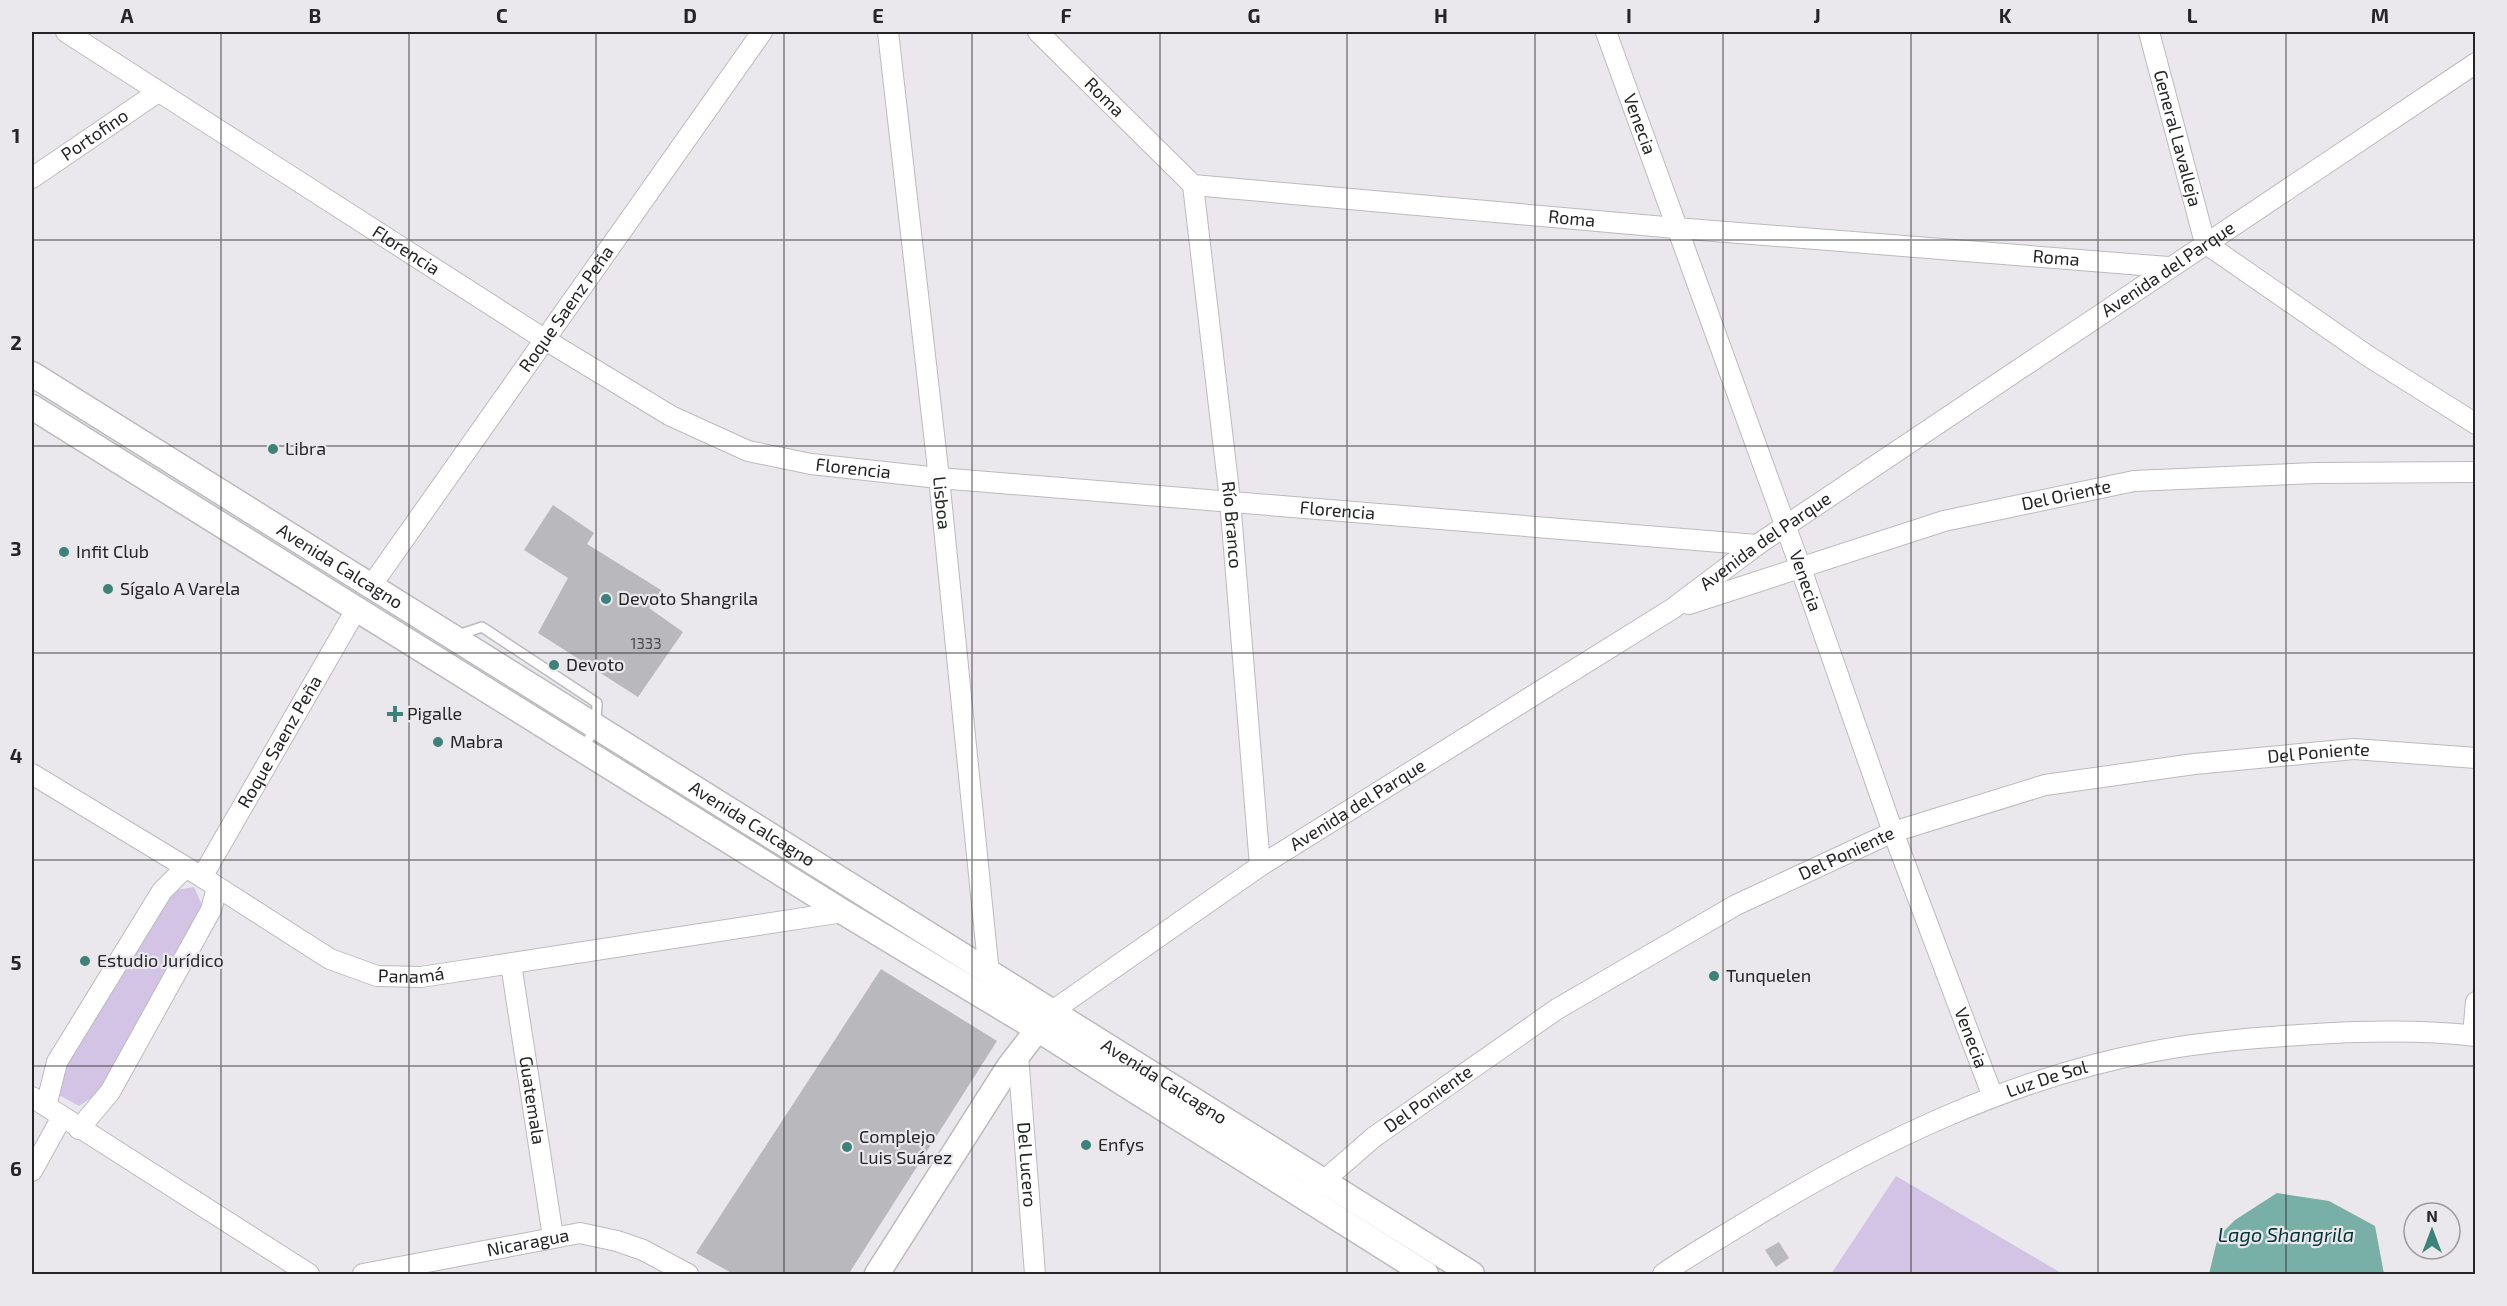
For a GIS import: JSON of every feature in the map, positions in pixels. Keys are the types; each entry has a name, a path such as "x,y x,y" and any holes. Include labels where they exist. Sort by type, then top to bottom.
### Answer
{"street":[{"name":"Florencia","path":"66,32 544,339 671,416 748,451 811,464 939,478 1756,544"},
{"name":"Roque Saenz Peña","path":"39,1101 57,1062 162,891 201,878 357,608 353,600 355,591 358,588 371,586 762,32"},
{"name":"Lisboa","path":"888,32 939,478 989,974"},
{"name":"Roma","path":"1038,32 1193,184 1676,228 2168,267"},
{"name":"Venecia","path":"1606,32 1800,566 1893,832 1993,1096"},
{"name":"General Lavalleja","path":"2149,32 2205,243"},
{"name":"Avenida del Parque","path":"877,1275 1018,1055 1044,1021 1260,866 1672,609 1756,544 2475,63"},
{"name":"Portofino","path":"32,178 158,92"},
{"name":"Río Branco","path":"1193,184 1230,500 1260,866"},
{"path":"2205,243 2368,356 2475,424"},
{"name":"Avenida Calcagno","path":"32,374 989,974 1044,1021 1304,1197 1426,1275"},
{"name":"Avenida Calcagno","path":"32,406 843,912 1044,1021 1323,1181 1472,1275"},
{"name":"Del Oriente","path":"1672,609 1944,521 2134,481 2316,472 2475,472"},
{"name":"Del Poniente","path":"1304,1197 1374,1137 1557,1009 1736,905 1893,832 2045,785 2194,764 2354,749 2475,758"},
{"name":"Panamá","path":"32,774 330,959 377,976 421,977 843,912"},
{"name":"Roque Saenz Peña","path":"79,1128 110,1092 211,910 201,878"},
{"name":"Guatemala","path":"511,964 553,1237"},
{"path":"2474,1035 2475,1002"},
{"name":"Luz De Sol","path":"1663,1275 1804,1187 1911,1132 1993,1096 2080,1069 2149,1052 2222,1040 2355,1031 2474,1035"},
{"name":"Del Lucero","path":"1018,1055 1035,1275"},
{"path":"39,1101 309,1275"},
{"path":"32,1171 62,1117"},
{"name":"Nicaragua","path":"363,1275 580,1233 618,1241 652,1254 688,1275"}],"lane":[{"path":"582,749 596,728"}],"shaded area":[{"path":"194,887 202,905 97,1094 79,1106 59,1095 62,1072 175,890"},
{"path":"1896,1176 2063,1274 1831,1274"}],"water":[{"name":"Lago Shangrila","path":"2277,1193 2329,1201 2375,1226 2384,1274 2209,1274 2218,1237 2235,1220"}],"building":[{"name":"Devoto Shangrila","path":"553,505 594,533 587,544 661,590 649,608 683,632 638,697 538,633 568,578 524,550"},
{"name":"Complejo Luis Suárez","path":"881,969 997,1041 848,1275 735,1275 696,1253"},
{"path":"1779,1242 1789,1258 1776,1267 1765,1250"}],"place":[{"name":"Libra","path":"273,449"},
{"name":"Infit Club","path":"64,552"},
{"name":"Sígalo A Varela","path":"108,589"},
{"name":"Devoto Shangrila","path":"606,599"},
{"name":"Devoto","path":"554,665"},
{"name":"Pigalle","path":"395,714"},
{"name":"Mabra","path":"438,742"},
{"name":"Estudio Jurídico","path":"85,961"},
{"name":"Tunquelen","path":"1714,976"},
{"name":"Enfys","path":"1086,1145"},
{"name":"Complejo Luis Suárez","path":"847,1147"}]}
